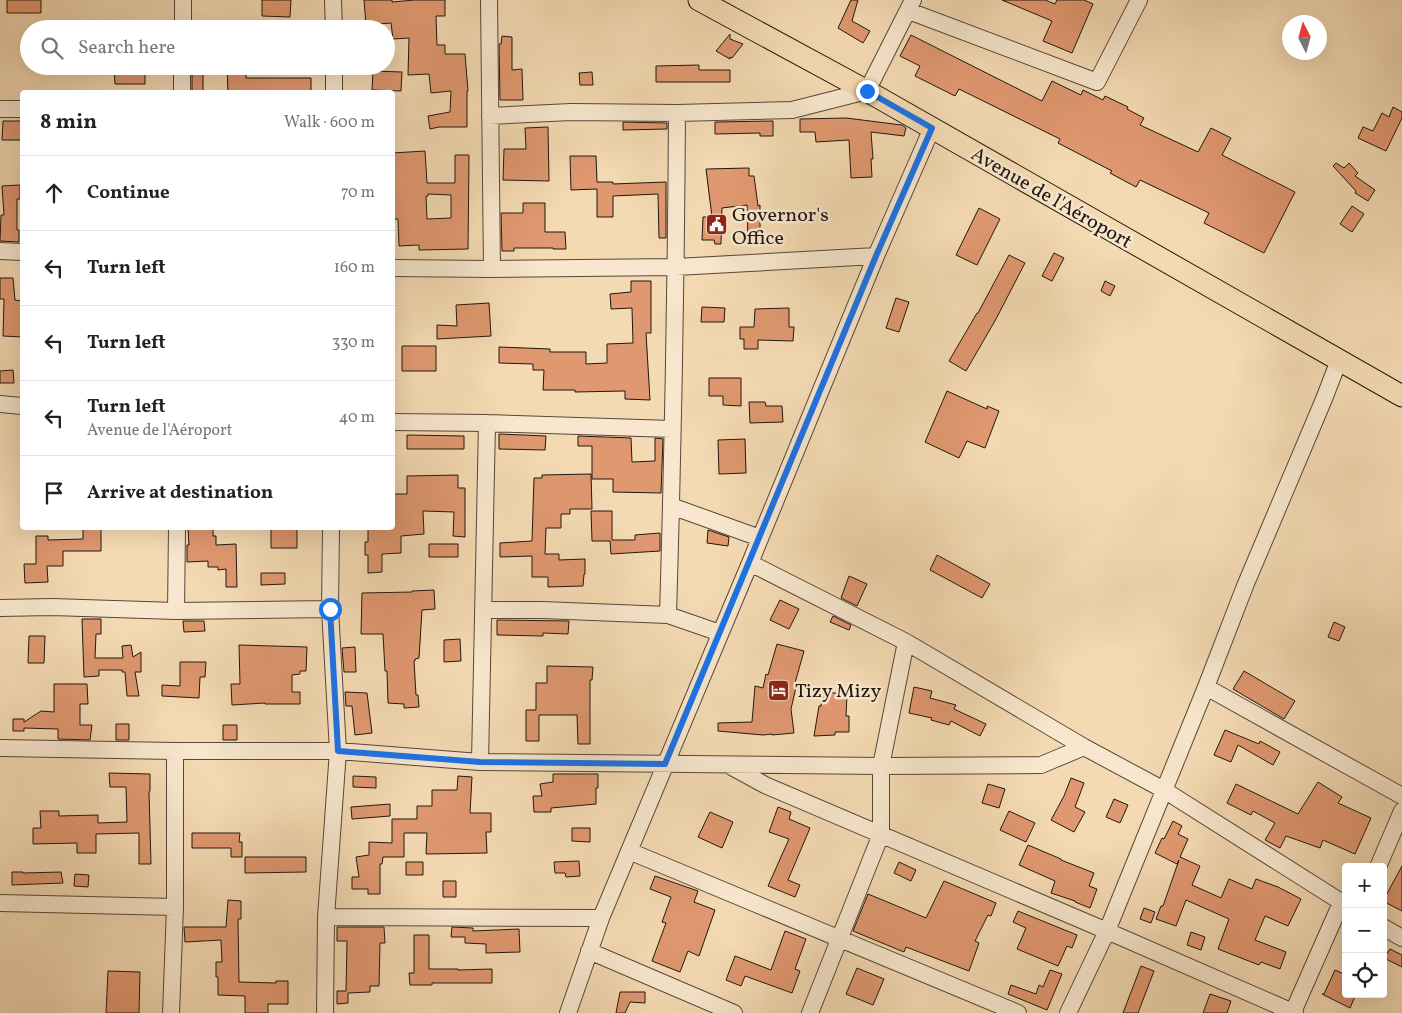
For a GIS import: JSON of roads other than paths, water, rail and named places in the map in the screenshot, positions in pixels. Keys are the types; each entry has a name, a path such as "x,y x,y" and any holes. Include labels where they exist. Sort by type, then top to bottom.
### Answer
{"main road":[{"name":"Avenue de l'Aéroport","path":"703,1 867,91 1402,396"}],"street":[{"path":"183,0 183,20"},
{"path":"334,0 334,20"},
{"path":"488,0 492,269"},
{"path":"490,116 571,112 677,113 792,110 867,91 911,6 1097,82 1139,0"},
{"path":"182,75 182,90"},
{"path":"334,75 334,90"},
{"path":"0,109 20,109"},
{"path":"668,615 676,267 677,113"},
{"path":"568,1013 601,918 876,256 932,128"},
{"path":"0,251 20,252"},
{"path":"395,268 676,267 876,256"},
{"path":"1068,1013 1107,931 1245,586 1339,360"},
{"path":"0,404 20,406"},
{"path":"395,422 672,429"},
{"path":"480,762 487,423"},
{"path":"671,506 760,538"},
{"path":"176,611 177,530"},
{"path":"325,1013 326,917 338,751 330,609 331,530"},
{"path":"750,563 906,642 1084,746 1164,790 1342,903"},
{"path":"0,608 52,607 176,611 330,609"},
{"path":"483,610 542,610 668,615 720,634"},
{"path":"810,1013 881,834 881,766 906,642"},
{"path":"1206,687 1402,796"},
{"path":"0,748 338,751 480,762 881,766 1041,765 1084,746"},
{"path":"171,1013 175,907 175,751"},
{"path":"729,765 765,785 1294,1012 1342,906"},
{"path":"1380,863 1402,811"},
{"path":"629,851 1018,1013"},
{"path":"0,903 175,907"},
{"path":"326,917 601,918"},
{"path":"1387,929 1402,938"},
{"path":"589,951 734,1013"}],"place":[{"name":"Governor's Office","path":"716,225"},
{"name":"Tizy Mizy","path":"779,690"}]}
